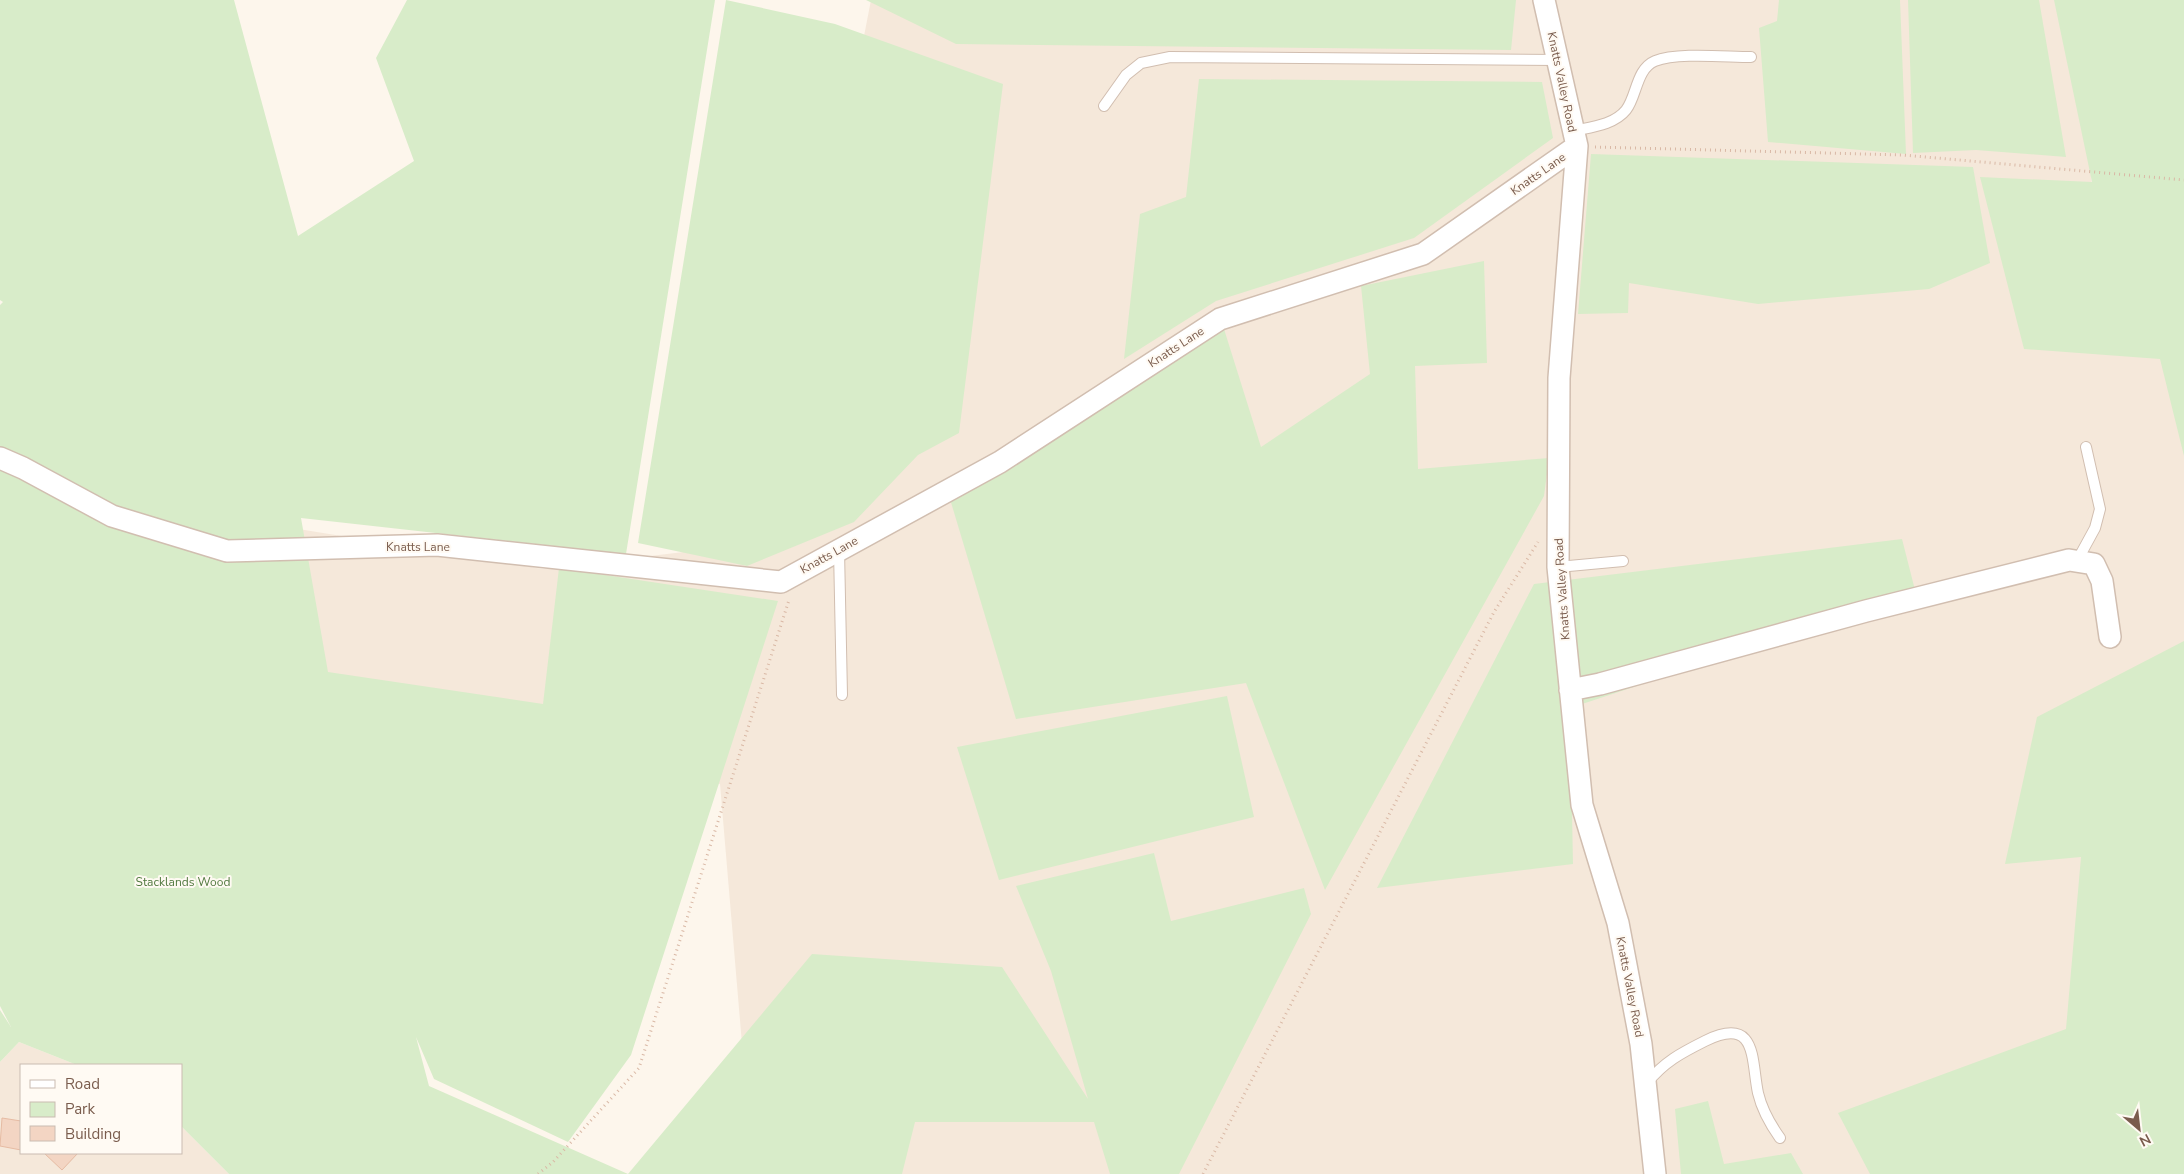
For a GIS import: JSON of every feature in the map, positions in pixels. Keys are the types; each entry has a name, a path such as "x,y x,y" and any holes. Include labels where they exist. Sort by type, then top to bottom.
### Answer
{"street":[{"name":"Knatts Valley Road","path":"1544,0 1575,139 1559,378 1558,567 1582,805 1618,923 1641,1044 1655,1174"},
{"name":"Knatts Lane","path":"0,458 23,468 112,516 228,551 437,545 781,582 1000,462 1220,319 1423,254 1575,139"},
{"path":"1570,690 1600,684 1956,587 2069,560 2094,564 2102,581 2110,637"}],"lane":[{"path":"1104,106 1126,75 1141,63 1170,57 1558,60"},
{"path":"1575,139 1607,124 1626,110 1642,73 1653,61 1672,57 1751,57"},
{"path":"2077,561 2095,528 2100,510 2086,447"},
{"path":"839,550 842,695"},
{"path":"1558,567 1623,561"},
{"path":"1645,1086 1659,1069 1678,1055 1709,1039 1730,1033 1742,1036 1750,1045 1754,1057 1758,1093 1763,1110 1780,1138"}],"path":[{"path":"1575,139 1923,157 2184,180"},
{"path":"1202,1174 1494,612 1538,541"},
{"path":"538,1174 552,1162 639,1068 798,573"}],"shaded area":[{"path":"871,0 2092,0 2084,34 2097,283 2184,353 2184,766 2111,1174 753,1174 720,784 262,684 274,525 543,569 766,542"},
{"path":"19,1042 74,1064 20,1064 20,1154 182,1154 182,1127 229,1174 0,1174 0,1062"}],"green space":[{"name":"Stacklands Wood","path":"0,0 234,0 298,236 414,161 376,58 407,0 715,0 626,554 301,518 328,672 543,704 559,568 778,601 631,1055 568,1142 434,1079 416,1037 429,1086 628,1174 229,1174 182,1127 182,1064 74,1064 19,1042 0,1062 0,1010 11,1027 0,1006 0,305 3,302 0,300"},
{"path":"726,0 835,24 1003,84 959,433 918,455 854,522 747,566 638,543"},
{"path":"866,0 1516,0 1511,50 956,44"},
{"path":"1779,0 1900,0 1906,154 1768,142 1759,28 1777,21"},
{"path":"1908,0 2039,0 2066,157 1976,150 1913,153"},
{"path":"2054,0 2184,0 2184,456 2160,359 2024,349 1980,177 2092,182"},
{"path":"1199,79 1542,82 1553,138 1414,238 1216,301 1124,359 1140,214 1186,197"},
{"path":"1591,154 1973,167 1990,263 1929,289 1758,304 1629,283 1628,313 1578,314"},
{"path":"1484,261 1487,363 1415,366 1418,469 1549,458 1544,496 1325,890 1246,683 1016,719 950,499 1008,470 1224,329 1261,447 1370,374 1361,286"},
{"path":"1902,539 1916,594 1570,708 1573,864 1377,888 1534,584"},
{"path":"2184,641 2184,1174 1870,1174 1838,1113 2066,1029 2081,857 2005,864 2037,717"},
{"path":"1227,696 1254,817 999,880 957,747"},
{"path":"1154,853 1171,921 1304,888 1311,914 1179,1174 1110,1174 1094,1122 915,1122 902,1174 628,1174 812,954 1002,967 1088,1099 1051,971 1016,886"},
{"path":"1708,1101 1724,1164 1791,1153 1803,1174 1681,1174 1675,1109"}],"building":[{"path":"2,1118 20,1121 20,1150 0,1146"},
{"path":"45,1154 77,1154 62,1170"}]}
